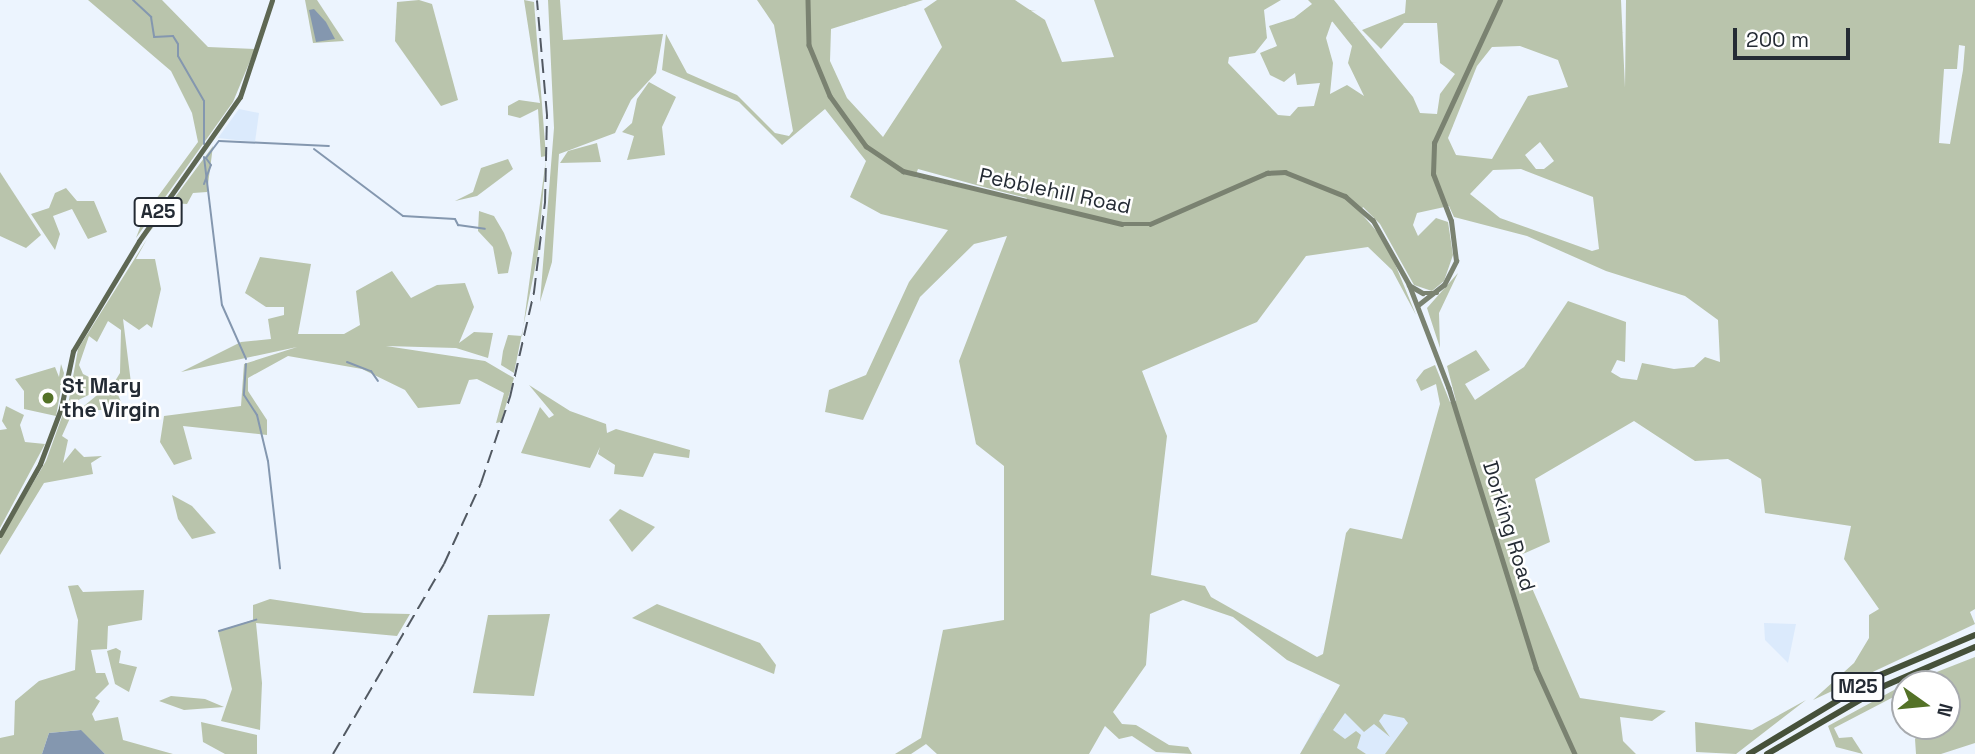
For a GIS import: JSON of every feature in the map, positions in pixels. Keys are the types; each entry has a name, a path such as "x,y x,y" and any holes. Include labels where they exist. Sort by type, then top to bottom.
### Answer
{"highway":[{"name":"M25","path":"1749,754 1880,675 1975,635"},
{"name":"M25","path":"1767,754 1884,686 1975,647"}],"main road":[{"name":"A25","path":"0,535 40,464 61,408 73,351 139,242 240,97 272,0"},
{"name":"Pebblehill Road","path":"808,0 810,45 823,83 846,121 884,162 974,190 1122,224 1170,220 1244,181 1285,172 1308,178 1361,209 1380,229 1418,305"},
{"path":"1418,305 1437,293 1450,278 1457,252 1433,174 1432,152 1500,0"},
{"path":"1409,284 1423,293 1437,293"},
{"name":"Dorking Road","path":"1418,305 1454,403 1536,668 1575,754"}],"shaded area":[{"path":"314,9 326,22 335,39 316,42 309,10"},
{"path":"239,109 259,113 255,142 218,138"},
{"path":"1764,623 1796,624 1788,663 1765,640"},
{"path":"1389,711 1528,754 1300,754 1322,713"},
{"path":"81,730 105,754 42,754 49,733"}],"green space":[{"path":"88,0 162,0 208,47 255,49 233,102 136,238 145,214 198,142 192,113 171,71"},
{"path":"305,0 317,0 344,41 313,43"},
{"path":"419,0 432,4 458,100 441,106 395,41 397,2"},
{"path":"524,0 534,2 546,156 541,157 538,109 520,118 508,115 508,106 519,100 540,103"},
{"path":"548,0 560,0 563,40 663,34 656,73 631,100 615,133 559,154 552,262 540,302 554,128"},
{"path":"757,0 923,0 831,29 830,61 847,98 883,137 942,47 924,9 937,0 1015,0 1045,20 1062,62 1114,57 1094,0 1281,0 1264,10 1267,38 1255,53 1229,57 1228,63 1278,115 1290,116 1298,107 1314,106 1320,83 1297,85 1295,73 1284,82 1270,75 1260,53 1277,46 1269,26 1294,18 1312,4 1308,0 1334,0 1413,97 1420,113 1437,114 1440,94 1455,74 1440,63 1437,23 1404,23 1381,49 1362,30 1405,13 1406,0 1621,0 1625,88 1626,0 1975,0 1975,609 1970,612 1975,624 1813,700 1854,663 1869,638 1869,615 1879,609 1844,559 1851,526 1765,513 1761,479 1728,459 1695,461 1634,421 1535,479 1550,542 1518,556 1580,698 1666,711 1652,721 1620,717 1623,741 1636,754 1385,754 1408,723 1404,718 1384,714 1379,721 1390,737 1374,724 1364,732 1345,713 1333,730 1345,739 1356,731 1361,735 1357,748 1366,754 1300,754 1340,685 1287,660 1233,617 1183,600 1150,614 1146,665 1113,712 1122,724 1136,725 1169,745 1188,747 1192,754 1156,752 1132,736 1119,739 1105,726 1089,754 937,754 926,744 911,754 895,754 921,738 943,630 1004,620 1004,466 976,444 959,361 1007,236 974,244 920,297 863,420 825,412 829,390 866,375 909,282 948,230 881,214 850,197 866,161 825,109 782,145 739,102 662,70 666,34 687,73 737,95 775,133 789,136 793,131 774,25","holes":["1332,21 1352,46 1348,63 1364,96 1347,85 1330,94 1333,63 1326,38","1959,45 1965,46 1950,144 1939,143 1944,69 1957,69","1520,46 1558,60 1568,87 1528,96 1492,159 1456,155 1448,138 1477,66 1492,47","1540,142 1554,161 1544,169 1536,169 1525,155","918,169 1027,198 1024,202 915,177","1521,169 1593,197 1599,249 1592,251 1500,218 1470,194 1493,170","1449,206 1454,217 1527,236 1606,271 1685,296 1718,320 1720,362 1705,357 1694,367 1674,369 1642,363 1637,380 1621,378 1611,372 1617,360 1625,362 1626,322 1568,301 1524,367 1475,400 1465,384 1490,370 1476,350 1447,366 1456,401 1450,402 1435,365 1424,370 1416,380 1421,391 1436,384 1440,404 1402,539 1350,528 1346,533 1323,654 1317,657 1211,597 1205,586 1151,575 1167,436 1142,371 1257,322 1306,256 1368,247 1392,270 1416,315 1386,242 1360,212 1363,207 1380,224 1414,285 1432,291 1444,281 1453,255 1448,222 1436,218 1418,236 1413,225 1417,213"]},
{"path":"649,82 676,97 662,127 665,155 627,160 634,136 622,132 632,123 637,99"},
{"path":"597,143 601,162 560,163 568,151"},
{"path":"213,146 207,192 193,193 187,204 173,203 147,235"},
{"path":"508,159 513,169 477,196 455,201 473,192 481,168"},
{"path":"546,159 538,253 523,327"},
{"path":"0,172 41,235 26,248 0,236"},
{"path":"66,188 77,201 94,201 107,232 88,239 72,209 53,216 60,234 55,250 31,214 49,208 55,193"},
{"path":"479,211 494,216 504,233 512,253 508,273 498,274 493,247 478,231"},
{"path":"147,239 136,259 155,259 161,289 152,328 147,324 139,330 123,319 131,383 112,386 120,373 121,330 108,321 97,342 89,336 79,365 83,374 107,386 68,405 78,349"},
{"path":"260,257 311,264 298,334 344,334 360,325 356,291 392,271 411,298 437,285 465,283 474,307 459,343 474,332 493,333 488,358 456,348 386,346 485,361 514,378 501,422 496,423 504,393 477,379 469,380 460,404 418,408 405,390 362,369 288,356 248,378 248,391 267,420 267,435 183,426 192,459 174,465 160,442 164,416 241,406 244,364 297,347 181,372 241,342 271,339 268,319 284,315 284,307 266,307 245,293"},
{"path":"1458,273 1439,313 1440,348 1427,308"},
{"path":"508,335 521,336 514,373 501,365 503,351"},
{"path":"61,364 64,373 56,416 24,409 24,391 15,379 55,367 59,377"},
{"path":"529,385 570,411 606,424 607,433 616,429 690,450 689,458 654,453 643,477 614,474 615,465 598,454 600,447 590,468 521,453 540,407 549,418 554,415"},
{"path":"116,390 124,409 78,411 102,391"},
{"path":"6,406 24,415 20,425 25,442 45,444 0,528 0,430 7,429 2,421"},
{"path":"74,409 62,436 68,440 63,463 75,448 84,457 102,456 91,463 93,474 44,483 0,555 0,539 46,461 64,411"},
{"path":"172,495 192,506 216,533 192,539 178,519"},
{"path":"620,509 655,527 632,552 609,520"},
{"path":"78,585 83,592 144,590 142,620 108,626 107,649 91,650 96,673 105,673 109,684 95,698 100,701 92,714 95,721 118,717 123,740 173,754 105,754 80,730 49,733 42,754 0,754 0,738 14,735 15,701 39,681 75,670 78,620 68,586"},
{"path":"270,599 364,613 410,614 397,636 256,623 262,683 260,730 221,721 232,689 218,631 253,620 253,605"},
{"path":"657,604 760,643 776,665 774,674 632,618"},
{"path":"550,614 534,696 473,693 488,615"},
{"path":"116,648 121,651 119,663 137,667 129,692 115,684 107,651"},
{"path":"1975,657 1975,743 1941,754 1916,754 1915,740 1961,740 1961,670 1942,670"},
{"path":"1891,692 1891,698 1834,728 1839,738 1852,737 1863,754 1836,747 1828,726"},
{"path":"171,696 205,699 224,707 184,710 159,701"},
{"path":"1806,700 1736,754 1696,752 1695,722 1752,730"},
{"path":"201,722 257,735 257,754 225,754 203,742"}],"waterway":[{"path":"133,0 151,17 154,37 173,36 178,44 178,56 204,101 204,144"},
{"path":"204,184 211,165 206,158 219,141 329,146"},
{"path":"314,149 403,216 455,219 458,225 485,229"},
{"path":"204,157 222,305 246,359"},
{"path":"347,362 371,371 378,381"},
{"path":"246,364 244,395 257,415 268,461 280,568"},
{"path":"219,631 256,620"}],"railway":[{"path":"333,754 444,564 481,483 510,397 534,292 545,203 547,115 537,0"}],"place":[{"name":"St Mary the Virgin","path":"48,398"}]}
